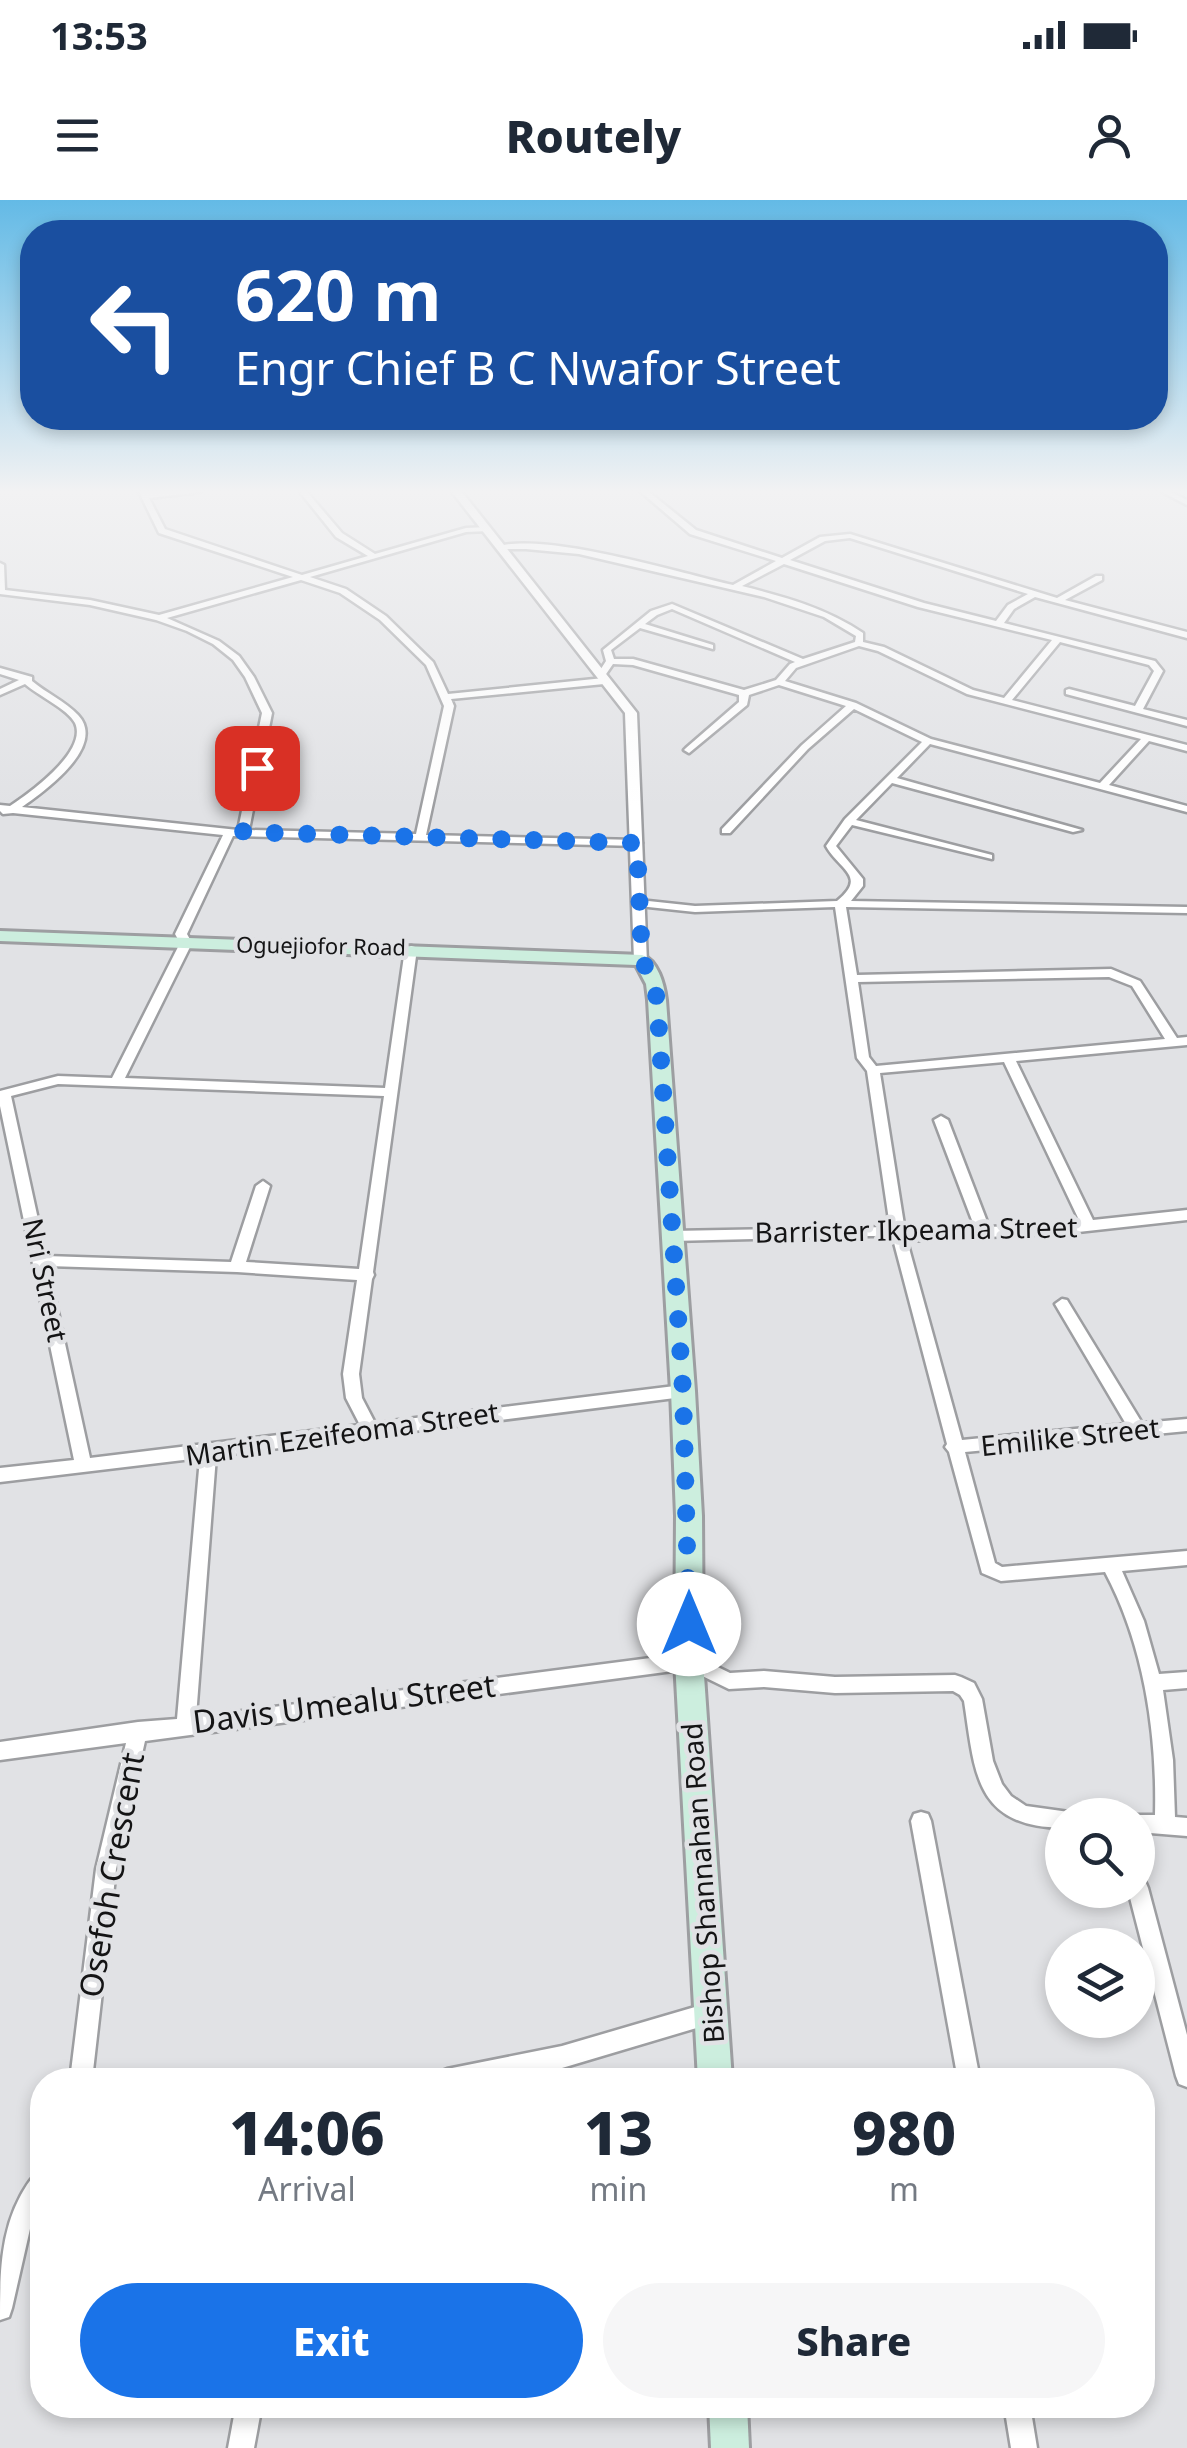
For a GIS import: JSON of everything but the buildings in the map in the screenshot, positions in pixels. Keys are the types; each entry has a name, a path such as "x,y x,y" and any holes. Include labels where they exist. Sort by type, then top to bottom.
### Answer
{"main road":[{"name":"Oguejiofor Road","path":"0,936 411,948 642,960"},
{"name":"Bishop Shannahan Road","path":"642,960 657,1000 683,1391 689,1661 714,2068"},
{"path":"729,2418 730,2448"}],"street":[{"path":"44,597 106,604 156,618 202,636 236,657 267,712 243,832"},
{"path":"156,618 235,597"},
{"path":"352,597 383,618 430,664 449,706 421,836"},
{"name":"Bishop Shannahan Road","path":"540,597 631,713 632,844 642,960"},
{"path":"766,597 832,618 860,635 858,643"},
{"path":"903,597 1157,667 1159,671 1138,709"},
{"path":"998,625 1011,608 1029,597"},
{"path":"1044,597 1187,634"},
{"path":"1058,601 1065,597"},
{"path":"444,697 602,678 608,656 663,608 680,608 802,662"},
{"path":"639,625 710,647"},
{"path":"1005,702 1056,640"},
{"path":"780,682 784,672 802,662 858,643 881,649 970,692 1187,748"},
{"path":"577,644 744,694 780,682 853,705 928,741 1187,809"},
{"path":"0,671 29,679 38,691 75,716 82,729 82,740 54,777 2,811"},
{"path":"0,692 29,679"},
{"path":"1068,692 1187,724"},
{"path":"689,750 744,703 744,694"},
{"path":"726,831 805,747 853,705"},
{"path":"1103,786 1146,738"},
{"path":"840,904 851,897 858,880 850,865 830,850 850,821 928,741"},
{"path":"890,779 1078,830"},
{"path":"2,811 229,833 632,844"},
{"path":"850,821 988,857"},
{"path":"117,1081 186,943 181,934 229,833"},
{"path":"639,904 694,909 840,904 1187,910"},
{"path":"840,904 863,1058 873,1070 898,1236 988,1568 1000,1574 1187,1558"},
{"path":"370,1428 354,1398 351,1374 411,948"},
{"path":"852,979 1110,973 1136,984 1180,1042"},
{"path":"873,1070 1180,1042"},
{"path":"1009,1058 1089,1226"},
{"path":"2,1094 58,1080 389,1092"},
{"name":"Nri Street","path":"2,1094 83,1466"},
{"path":"941,1120 984,1232"},
{"path":"237,1267 263,1186"},
{"name":"Barrister Ikpeama Street","path":"672,1236 878,1231 898,1236 1089,1226 1187,1215"},
{"path":"41,1262 366,1275"},
{"path":"1062,1304 1138,1429"},
{"name":"Martin Ezeifeoma Street","path":"0,1476 208,1454 370,1428 683,1391"},
{"name":"Emilike Street","path":"954,1447 1187,1425"},
{"path":"186,1724 208,1454"},
{"path":"1109,1564 1126,1590 1151,1683 1166,1776 1165,1823"},
{"path":"689,1661 729,1681 835,1686 955,1683 967,1689 973,1700 990,1779 1010,1810 1045,1819"},
{"name":"Davis Umealu Street","path":"0,1751 689,1661"},
{"path":"1151,1683 1187,1680"},
{"name":"Osefoh Crescent","path":"82,2068 106,1870 138,1731"},
{"path":"920,1821 967,2068"},
{"path":"1155,1823 1187,1826"},
{"path":"1143,1908 1187,2076"},
{"path":"507,2068 562,2057 712,2013"},
{"path":"0,2308 21,2216 30,2202"},
{"path":"241,2448 247,2418"},
{"path":"1019,2418 1024,2448"}],"route":[{"path":"257,768 243,832 637,843 642,960 657,1000 683,1391 689,1624"}]}
